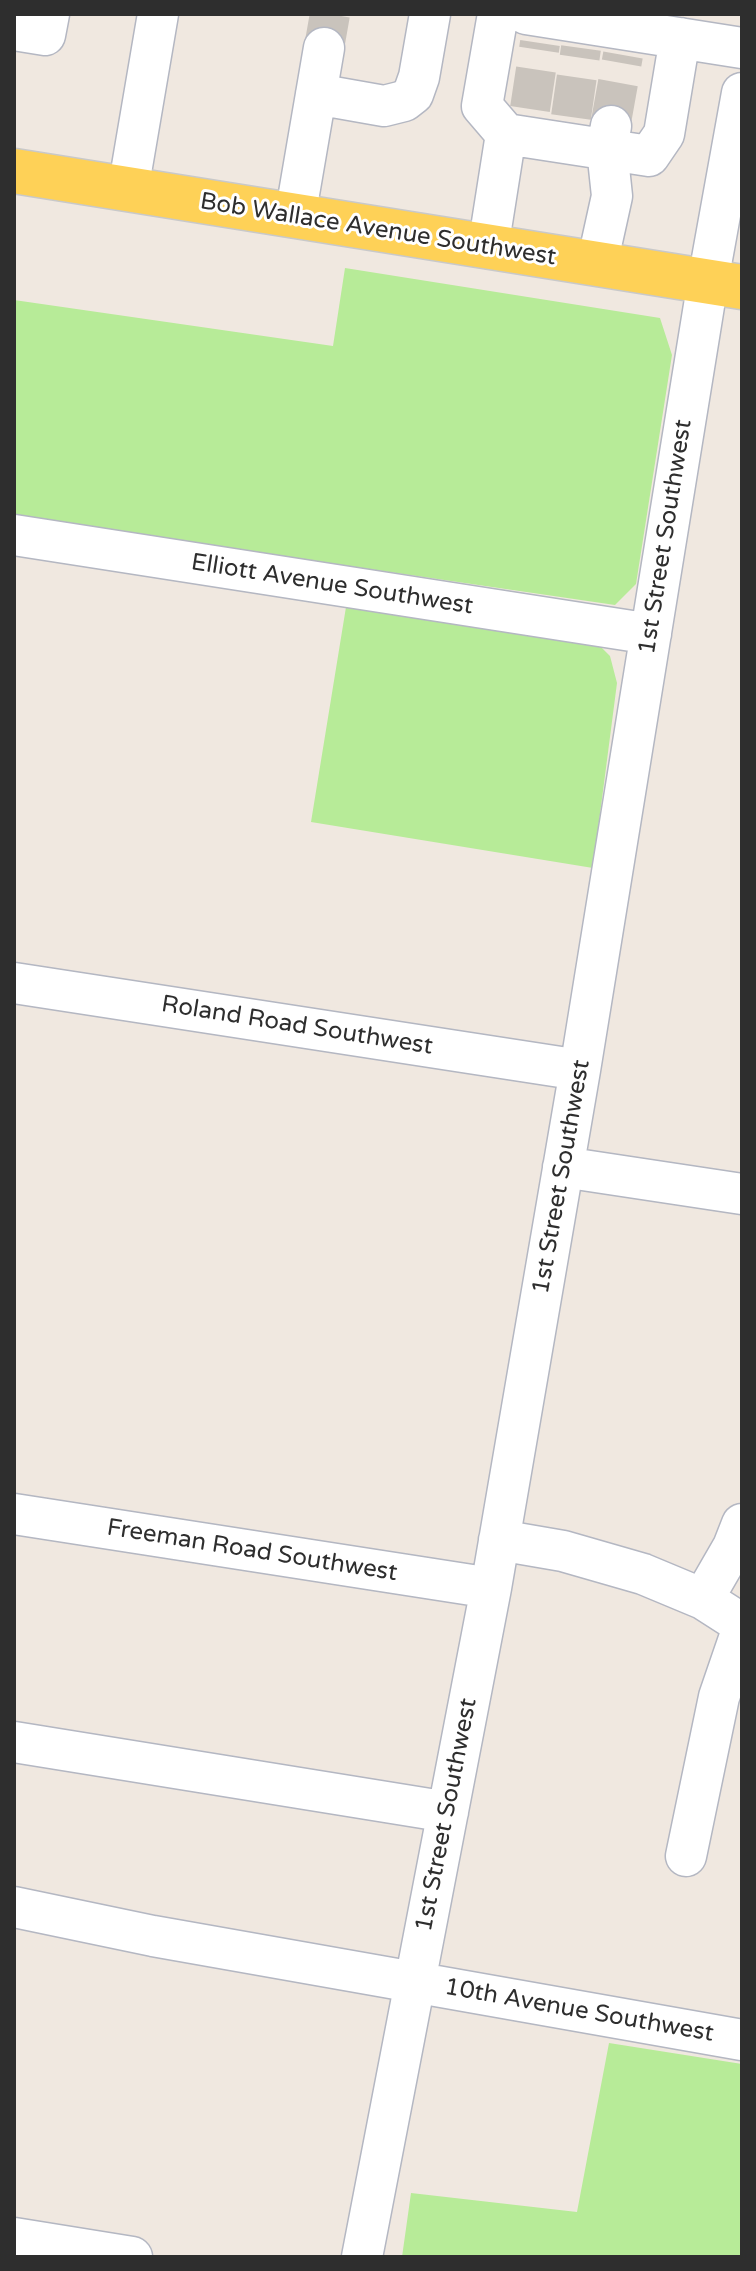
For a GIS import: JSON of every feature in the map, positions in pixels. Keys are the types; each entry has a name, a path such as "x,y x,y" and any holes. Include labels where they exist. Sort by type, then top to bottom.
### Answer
{"main road":[{"name":"Bob Wallace Avenue Southwest","path":"14,171 725,284"}],"street":[{"path":"14,30 45,35 49,14"},
{"path":"128,190 158,14"},
{"path":"316,94 384,106 404,101 413,94 419,77 430,14"},
{"path":"498,14 482,106 521,127 609,136 649,156 664,134 680,38"},
{"path":"537,25 625,42 680,38 742,48"},
{"path":"295,217 324,48"},
{"name":"1st Street Southwest","path":"362,2257 491,1588 651,634 725,284 742,93"},
{"path":"488,248 521,127"},
{"path":"597,264 612,196 609,136"},
{"name":"Elliott Avenue Southwest","path":"14,535 651,634"},
{"name":"Roland Road Southwest","path":"14,983 580,1070"},
{"path":"563,1167 742,1194"},
{"name":"Freeman Road Southwest","path":"14,1514 491,1588"},
{"path":"703,1599 733,1547 742,1524"},
{"path":"499,1540 607,1562 673,1585 703,1599 742,1627 719,1697 686,1856"},
{"path":"14,1742 448,1812"},
{"name":"10th Avenue Southwest","path":"14,1907 153,1936 742,2040"},
{"path":"14,2238 132,2257"}],"green space":[{"path":"345,268 660,318 672,355 636,584 615,605 14,517 14,300 333,346"},
{"path":"346,607 598,644 610,656 617,683 593,868 311,822"},
{"path":"609,2043 742,2064 742,2257 402,2257 411,2193 577,2212"}],"tunnel":[{"path":"324,48 330,14"},
{"path":"530,109 540,43"},
{"path":"571,117 581,48"},
{"path":"611,122 623,55"}]}
